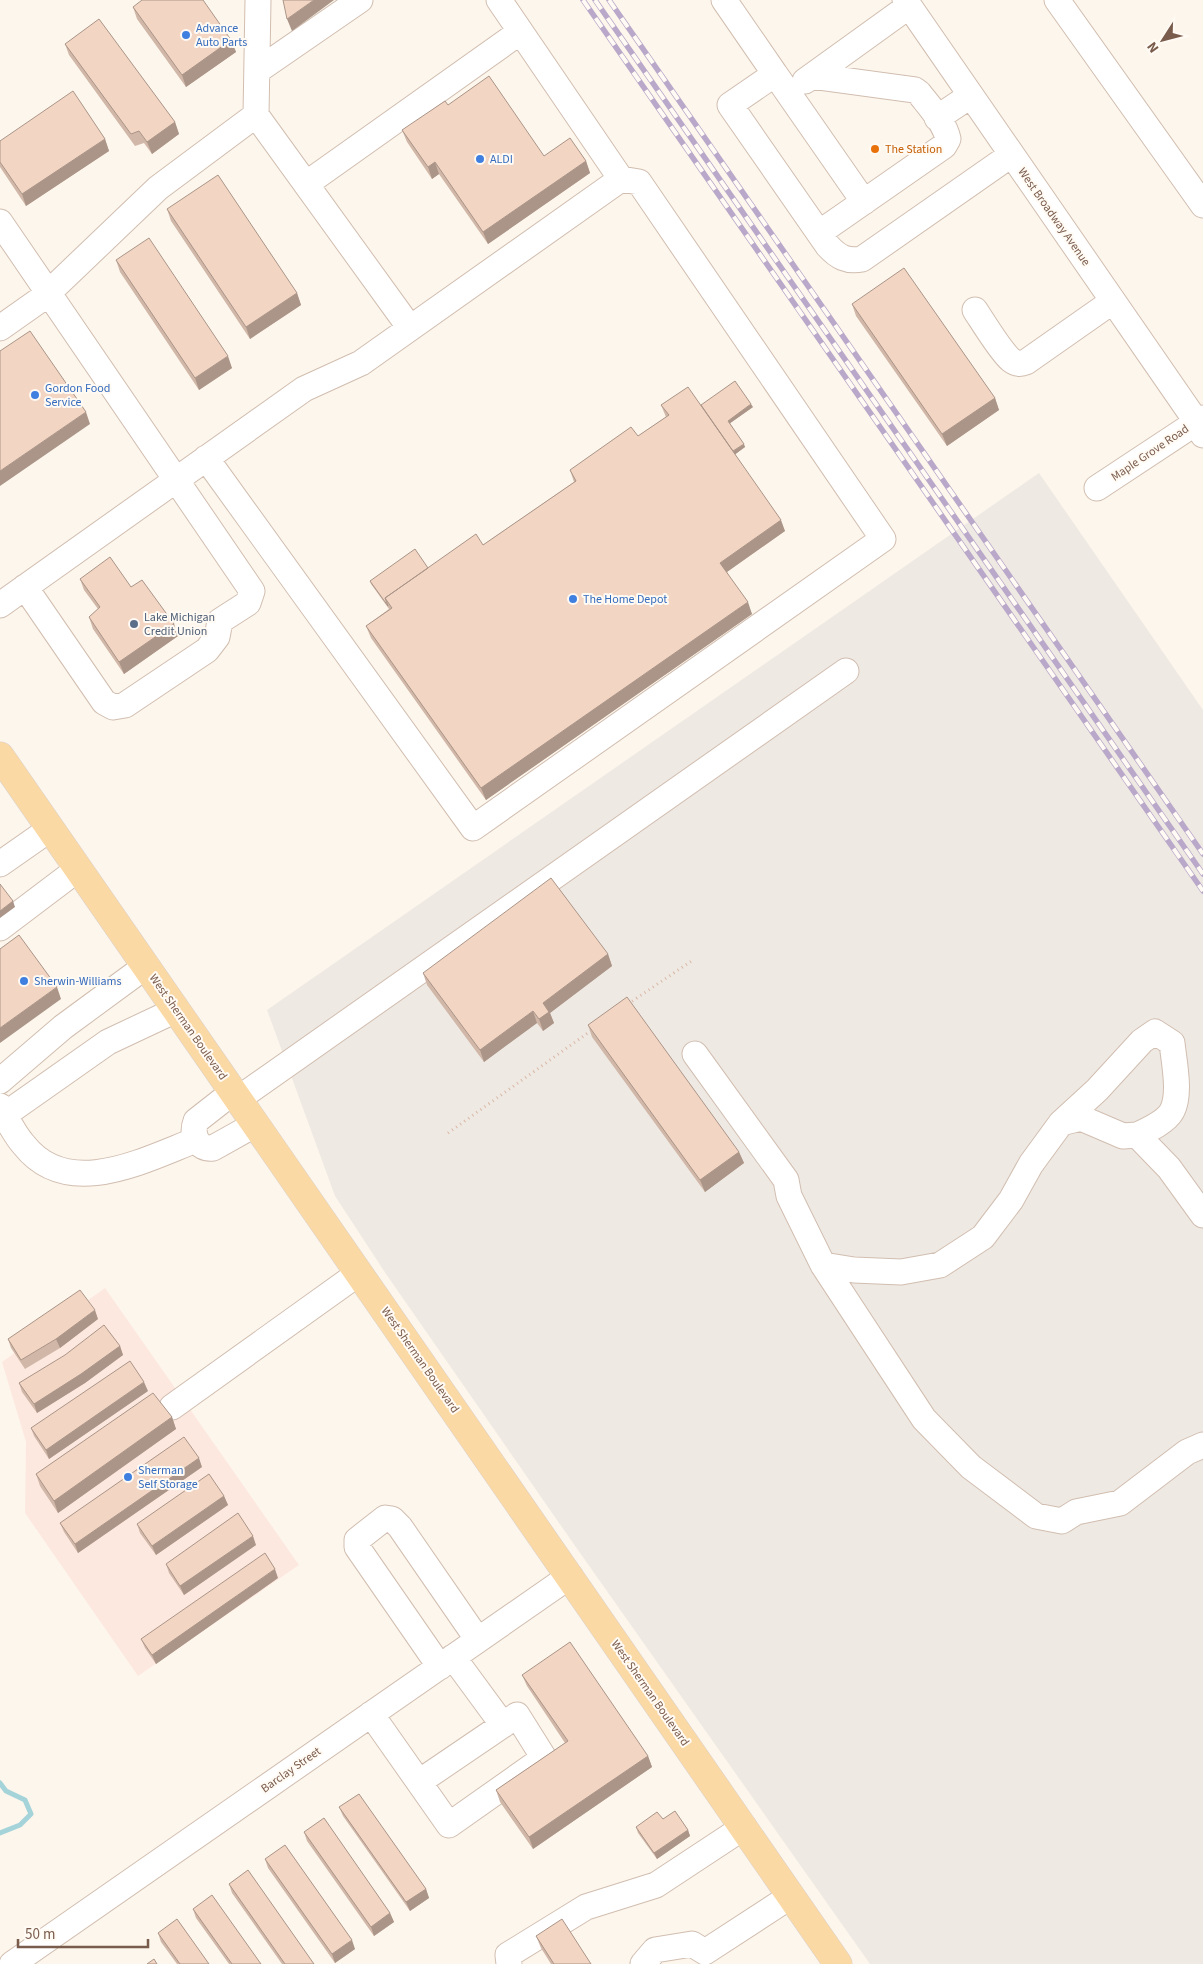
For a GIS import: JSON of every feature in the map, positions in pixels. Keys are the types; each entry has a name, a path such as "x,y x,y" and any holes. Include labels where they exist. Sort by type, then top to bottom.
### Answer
{"main road":[{"name":"West Sherman Boulevard","path":"0,756 838,1964"}],"street":[{"path":"258,0 256,114 410,328"},
{"path":"257,71 360,0"},
{"path":"498,0 620,179"},
{"path":"724,0 864,202"},
{"path":"1057,0 1203,205"},
{"path":"812,76 906,2"},
{"name":"West Broadway Avenue","path":"906,2 1201,425"},
{"path":"306,184 520,32"},
{"path":"819,233 944,146 947,143 947,134 938,118 915,90 812,76 782,83 730,105 828,246 840,257 855,261 862,259 1011,155"},
{"path":"938,118 970,96"},
{"path":"0,328 49,292 158,188 256,114"},
{"path":"0,605 206,458 304,389 361,363 620,179 639,182 883,540 473,828 206,458"},
{"path":"0,222 177,479 252,592 248,602 220,621 217,637 207,650 125,705 114,707 104,702 25,587"},
{"path":"975,310 1008,358 1021,364 1113,301"},
{"name":"Maple Grove Road","path":"1097,488 1201,425"},
{"path":"256,1124 212,1148 201,1146 196,1140 193,1128 196,1121 846,671"},
{"path":"0,864 50,829"},
{"path":"0,928 78,869"},
{"path":"0,1080 63,1026 146,966"},
{"path":"176,1010 108,1042 2,1113 24,1145 36,1158 52,1167 75,1173 96,1174 126,1167 196,1140"},
{"path":"823,1265 854,1270 901,1272 940,1265 983,1238 1012,1200 1031,1164 1061,1122 1097,1090 1142,1042 1155,1032 1172,1043 1177,1086 1172,1111 1153,1129 1137,1135 1123,1136 1081,1118 1061,1122"},
{"path":"695,1054 786,1180 789,1196 823,1265 924,1419 972,1467 1036,1516 1062,1521 1076,1512 1120,1504 1187,1452 1203,1445"},
{"path":"1137,1135 1169,1168 1203,1215"},
{"path":"172,1407 359,1273"},
{"path":"478,1640 400,1527 392,1519 385,1518 357,1540 357,1546 447,1662 503,1725"},
{"name":"Barclay Street","path":"12,1964 570,1576"},
{"path":"371,1714 449,1825 544,1758 517,1715 419,1782"},
{"path":"508,1964 508,1955 586,1907 656,1886 744,1827"},
{"path":"643,1964 654,1950 692,1944 705,1952 792,1896"}],"path":[{"path":"621,1009 693,960"},
{"path":"448,1132 597,1026"}],"shaded area":[{"path":"1039,473 1203,710 1203,1964 870,1964 573,1543 386,1274 335,1196 267,1010"},
{"path":"105,1288 299,1565 138,1676 25,1513 26,1442 2,1362"}],"building":[{"name":"Advance Auto Parts","path":"142,0 203,0 231,40 182,75 133,7"},
{"path":"283,0 314,0 287,19"},
{"path":"99,19 175,122 147,142 139,131 131,134 65,44"},
{"name":"ALDI","path":"489,76 544,156 570,138 586,161 483,232 435,162 428,167 402,130 445,101 448,105"},
{"path":"73,91 105,139 22,194 0,162 0,141"},
{"path":"218,175 297,293 246,327 167,209"},
{"path":"149,238 228,356 195,378 116,260"},
{"path":"904,268 995,398 942,434 852,304"},
{"name":"Gordon Food Service","path":"30,331 86,412 0,471 0,351"},
{"path":"735,381 751,404 728,421 744,444 733,451 701,405"},
{"name":"The Home Depot","path":"688,387 781,520 720,563 748,602 481,788 366,626 392,608 385,598 476,534 483,545 576,481 570,470 631,427 638,436 669,415 661,405"},
{"path":"415,549 428,568 385,598 388,606 370,581"},
{"name":"Lake Michigan Credit Union","path":"110,557 131,587 142,580 174,624 119,662 89,617 100,607 80,579"},
{"path":"551,878 608,954 543,1003 549,1012 539,1019 533,1011 480,1050 423,973"},
{"path":"0,884 13,901 0,911"},
{"name":"Sherwin-Williams","path":"19,935 57,987 0,1028 0,949"},
{"path":"627,997 739,1152 700,1180 588,1025"},
{"path":"80,1290 95,1310 56,1339 21,1360 8,1339"},
{"path":"104,1325 120,1346 34,1404 19,1383 65,1355"},
{"path":"130,1361 144,1382 46,1450 31,1428"},
{"path":"153,1393 172,1417 54,1501 36,1474"},
{"path":"184,1437 199,1458 75,1544 60,1523"},
{"path":"209,1474 224,1496 152,1546 137,1524"},
{"path":"238,1513 253,1536 180,1586 166,1564"},
{"path":"265,1553 275,1569 152,1655 141,1639"},
{"path":"570,1642 648,1756 529,1837 496,1790 568,1741 522,1675"},
{"path":"359,1794 426,1889 406,1902 339,1807"},
{"path":"675,1811 688,1830 654,1853 636,1827 657,1812 663,1819"},
{"path":"324,1818 390,1913 371,1927 304,1832"},
{"path":"285,1845 352,1940 332,1954 265,1859"},
{"path":"248,1870 314,1964 285,1964 229,1884"},
{"path":"212,1895 261,1964 232,1964 193,1909"},
{"path":"177,1919 209,1964 180,1964 158,1933"},
{"path":"562,1919 591,1964 554,1964 536,1936"},
{"path":"154,1959 157,1964 147,1964"}],"waterway":[{"path":"0,1783 6,1791 25,1800 31,1814 20,1825 0,1833"}],"railway":[{"path":"583,0 1203,891"},
{"path":"595,0 1203,874"},
{"path":"609,0 1203,854"}],"place":[{"name":"Advance Auto Parts","path":"186,35"},
{"name":"The Station","path":"875,149"},
{"name":"ALDI","path":"480,159"},
{"name":"Gordon Food Service","path":"35,395"},
{"name":"The Home Depot","path":"573,599"},
{"name":"Lake Michigan Credit Union","path":"134,624"},
{"name":"Sherwin-Williams","path":"24,981"},
{"name":"Sherman Self Storage","path":"128,1477"}]}
